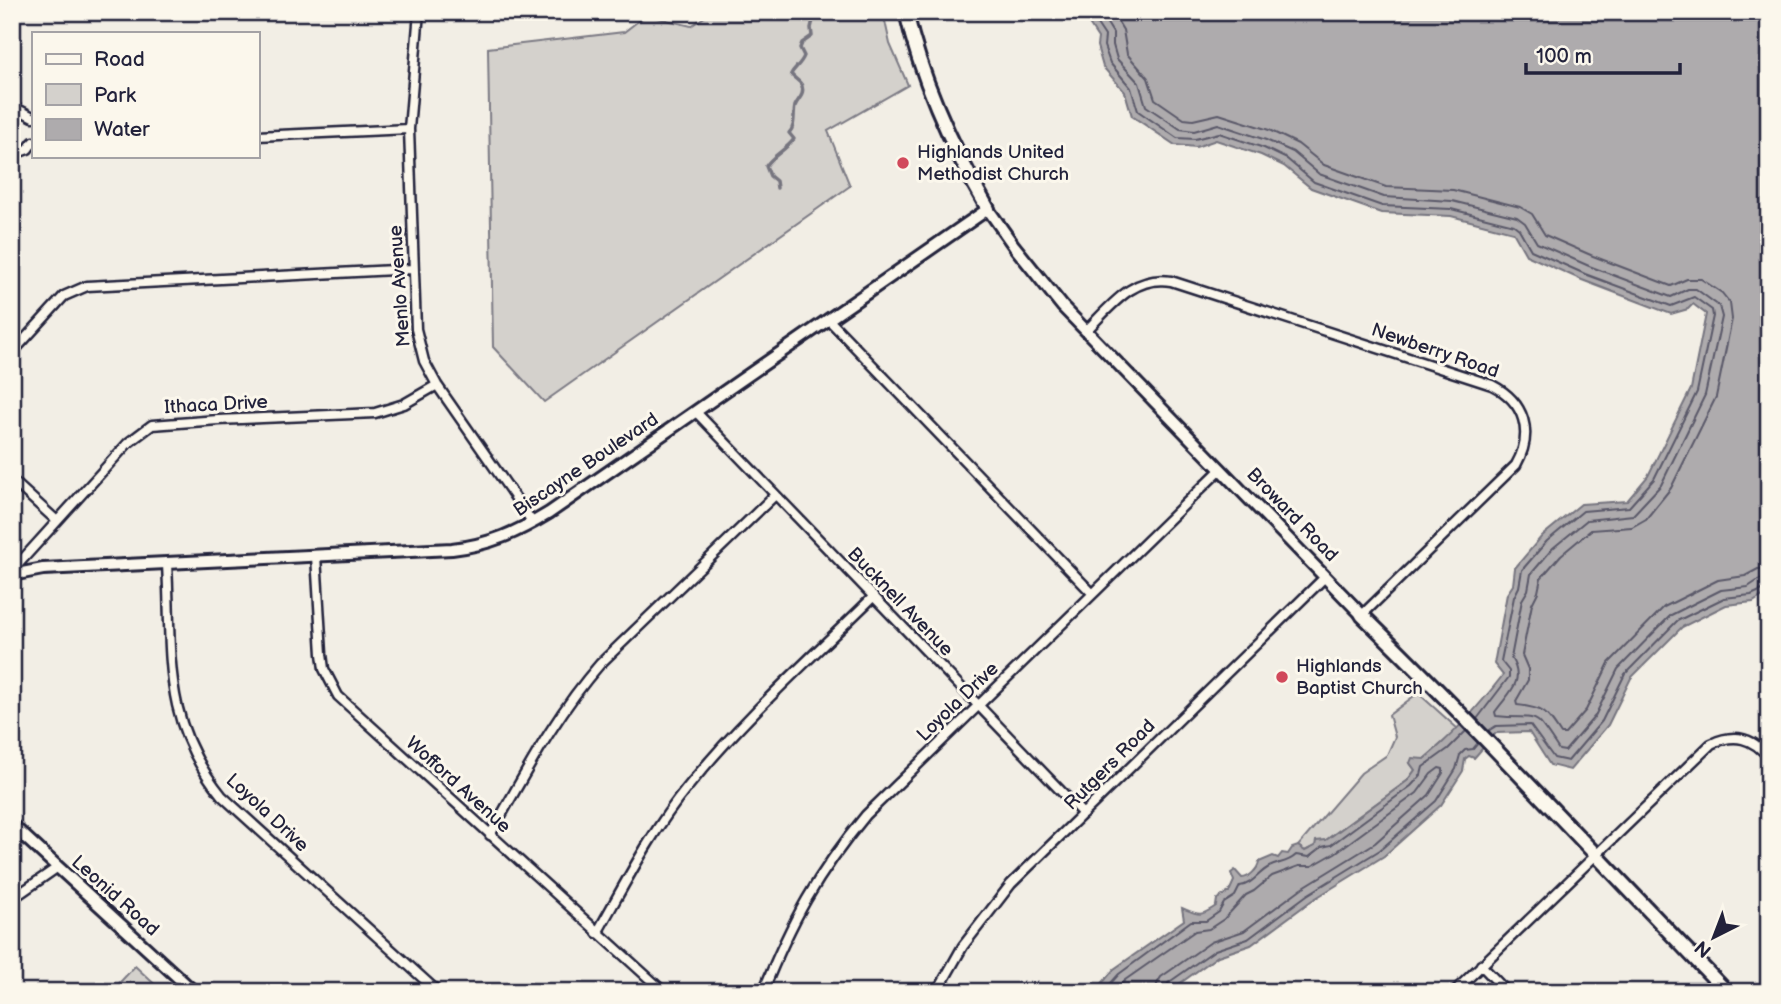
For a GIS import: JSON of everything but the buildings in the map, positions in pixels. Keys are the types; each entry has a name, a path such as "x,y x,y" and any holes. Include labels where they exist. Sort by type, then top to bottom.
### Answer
{"main road":[{"name":"Broward Road","path":"906,12 936,105 988,209"},
{"name":"Broward Road","path":"1362,615 1492,744 1727,992"}],"street":[{"name":"Menlo Avenue","path":"419,12 409,129 413,269 419,347 437,385 533,523"},
{"path":"12,106 32,116"},
{"path":"259,136 409,129"},
{"path":"12,155 32,146"},
{"name":"Biscayne Boulevard","path":"12,573 43,569 472,547 505,538 533,523 696,412 988,209"},
{"name":"Broward Road","path":"988,209 1041,281 1087,331 1362,615"},
{"path":"12,353 64,296 87,286 413,269"},
{"name":"Newberry Road","path":"1087,331 1130,289 1157,279 1171,281 1492,385 1510,396 1522,412 1526,432 1516,465 1362,615"},
{"path":"828,319 1092,593"},
{"name":"Ithaca Drive","path":"12,573 128,443 152,425 374,412 404,404 437,385"},
{"name":"Bucknell Avenue","path":"696,412 1083,814"},
{"name":"Loyola Drive","path":"763,992 807,896 843,843 887,792 1221,469"},
{"path":"12,480 57,521"},
{"path":"489,835 546,738 581,685 775,495"},
{"name":"Wofford Avenue","path":"316,556 324,669 338,696 664,992"},
{"name":"Loyola Drive","path":"167,564 175,703 186,739 203,770 222,796 438,992"},
{"name":"Rutgers Road","path":"937,992 963,946 1011,884 1325,577"},
{"path":"597,933 654,834 694,780 736,732 873,597"},
{"path":"1454,992 1711,744 1731,737 1742,738 1759,746 1769,758"},
{"name":"Leonid Road","path":"12,825 194,992"},
{"path":"12,899 58,867"},
{"path":"1481,965 1507,992"}],"green space":[{"path":"712,12 883,12 890,44 908,85 828,131 850,186 544,402 493,347 488,48 624,32 646,15 691,26"},
{"path":"1418,693 1458,729 1424,759 1410,763 1415,770 1407,781 1326,840 1305,851 1298,846 1361,773 1387,755 1395,737 1389,715"},
{"path":"135,966 163,992 111,992"}],"water":[{"path":"1081,12 1769,12 1769,592 1753,602 1726,605 1682,627 1631,678 1608,725 1570,770 1550,765 1529,732 1496,733 1474,758 1469,756 1465,759 1463,771 1441,805 1384,856 1311,901 1251,945 1218,956 1168,992 1095,992 1114,969 1184,920 1182,908 1203,913 1216,906 1217,899 1229,892 1234,881 1231,873 1235,870 1245,878 1253,873 1259,862 1273,856 1278,858 1282,853 1288,854 1292,848 1298,846 1305,851 1315,846 1316,841 1326,840 1407,781 1415,770 1410,763 1412,758 1424,759 1446,740 1485,698 1503,675 1494,664 1507,594 1513,585 1515,568 1542,536 1581,504 1627,501 1648,476 1691,389 1706,314 1693,304 1688,309 1671,314 1582,280 1526,255 1513,232 1451,216 1381,213 1311,188 1284,166 1216,140 1196,147 1175,145 1132,116 1125,92 1103,67 1097,46 1098,38"}],"waterway":[{"path":"777,188 776,181 770,176 766,166 794,139 789,133 795,106 803,89 791,74 804,56 800,48 802,43 812,36 815,12"}],"place":[{"name":"Highlands United Methodist Church","path":"903,163"},
{"name":"Highlands Baptist Church","path":"1282,677"}]}
